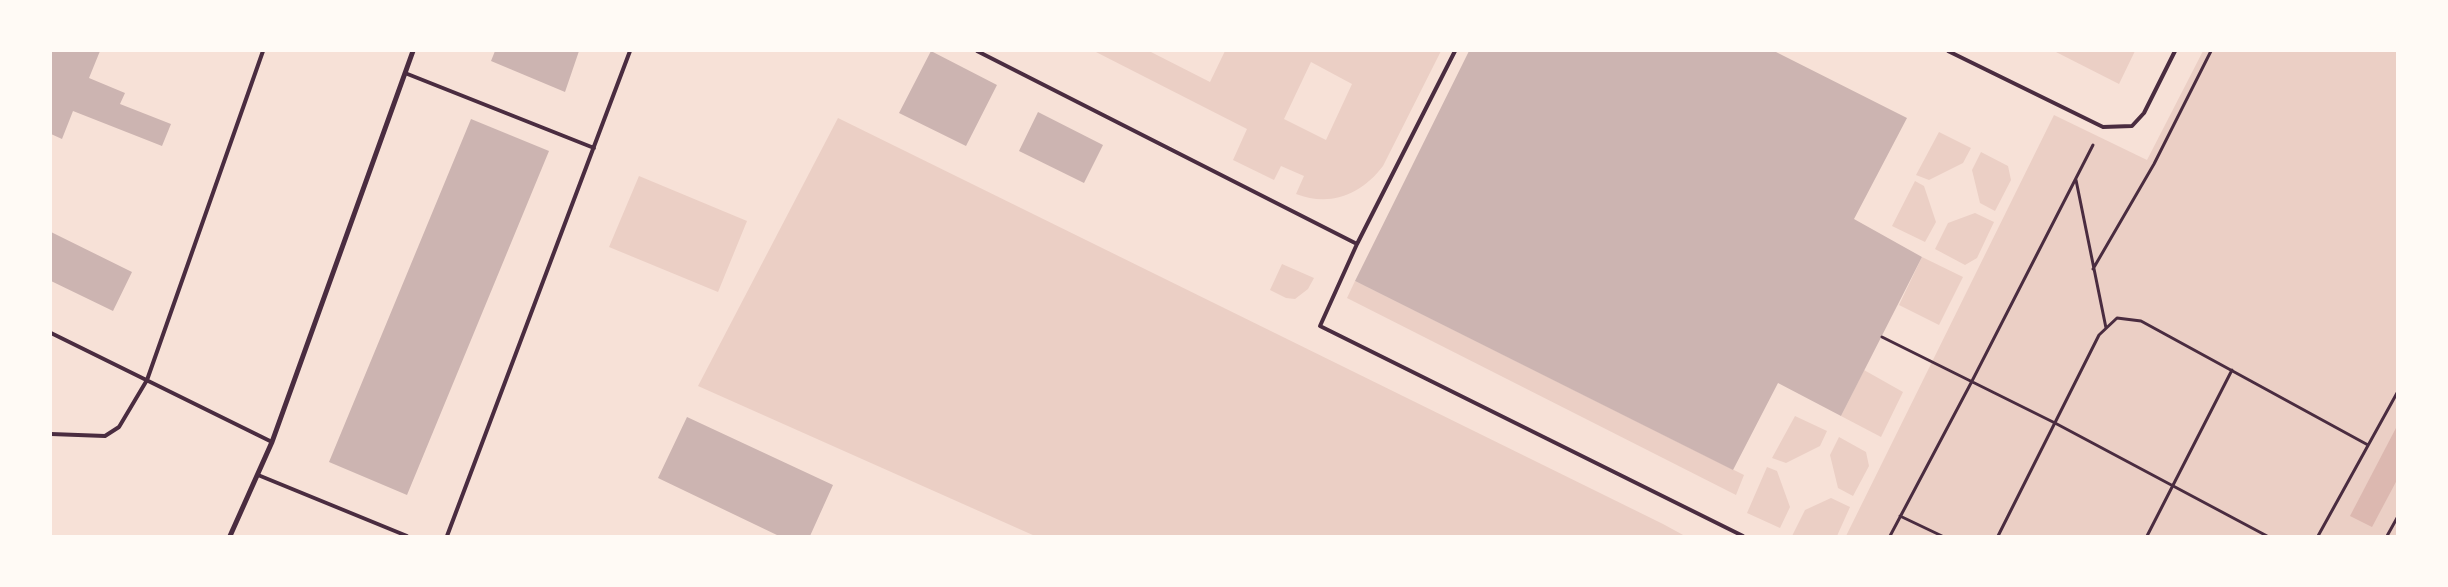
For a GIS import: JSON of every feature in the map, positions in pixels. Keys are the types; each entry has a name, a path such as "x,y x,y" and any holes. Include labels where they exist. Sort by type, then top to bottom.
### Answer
{"street":[{"path":"230,536 272,442 414,51"}],"lane":[{"path":"51,434 105,436 119,427 147,380 263,51"},
{"path":"446,536 630,51"},
{"path":"977,51 1357,244"},
{"path":"1455,51 1357,244 1320,326 1743,536"},
{"path":"1948,51 2103,127 2132,126 2144,112 2175,51"},
{"path":"405,73 594,148"},
{"path":"51,333 272,442"},
{"path":"258,476 407,536"}],"path":[{"path":"2093,269 2154,164 2211,51"},
{"path":"1890,536 1972,383 2103,127"},
{"path":"2076,180 2106,328"},
{"path":"1998,536 2098,335 2117,318 2141,321 2368,445"},
{"path":"1882,337 2055,423 2267,536"},
{"path":"2147,536 2232,370"},
{"path":"2318,536 2397,393"},
{"path":"1900,516 1942,536"},
{"path":"2387,536 2397,518"}],"shaded area":[{"path":"1094,51 1149,51 1210,82 1225,51 1441,51 1383,166 1365,184 1344,196 1321,199 1296,194 1304,176 1281,166 1274,180 1233,160 1247,129","holes":["1311,62 1352,84 1326,140 1284,119"]},
{"path":"2054,51 2135,51 2119,84"},
{"path":"2203,51 2397,51 2397,536 1846,536 2054,115 2147,160"},
{"path":"838,118 1685,536 1035,536 698,386"},
{"path":"1939,132 1971,148 1963,163 1929,180 1916,175"},
{"path":"1981,152 2008,166 2011,180 1995,211 1980,203 1972,170"},
{"path":"639,176 747,221 718,292 609,247"},
{"path":"1915,181 1924,186 1936,222 1925,242 1892,226"},
{"path":"1975,213 1994,222 1977,258 1965,265 1935,249 1948,223"},
{"path":"1922,257 1963,277 1939,325 1899,305"},
{"path":"1282,264 1314,278 1308,289 1295,299 1286,298 1270,290"},
{"path":"1355,281 1744,475 1736,495 1347,298"},
{"path":"1864,370 1903,392 1881,437 1841,416"},
{"path":"1795,416 1827,431 1820,446 1786,463 1772,458"},
{"path":"2397,426 2397,480 2372,527 2350,516"},
{"path":"1839,437 1866,452 1869,466 1853,496 1838,488 1830,455"},
{"path":"1767,467 1777,471 1790,507 1780,528 1747,513"},
{"path":"1831,498 1850,507 1837,536 1792,536 1805,510"}],"building":[{"path":"51,51 100,51 89,78 125,93 120,104 171,124 162,146 73,111 62,139 51,134"},
{"path":"495,51 579,51 565,92 491,61"},
{"path":"931,51 997,85 966,146 899,113"},
{"path":"1469,51 1774,51 1907,118 1854,219 1922,257 1841,416 1778,383 1733,470 1355,281"},
{"path":"1038,112 1103,145 1084,183 1019,151"},
{"path":"471,119 549,151 407,495 329,462"},
{"path":"51,232 132,272 113,311 51,281"},
{"path":"687,417 833,485 810,536 779,536 658,478"}]}
